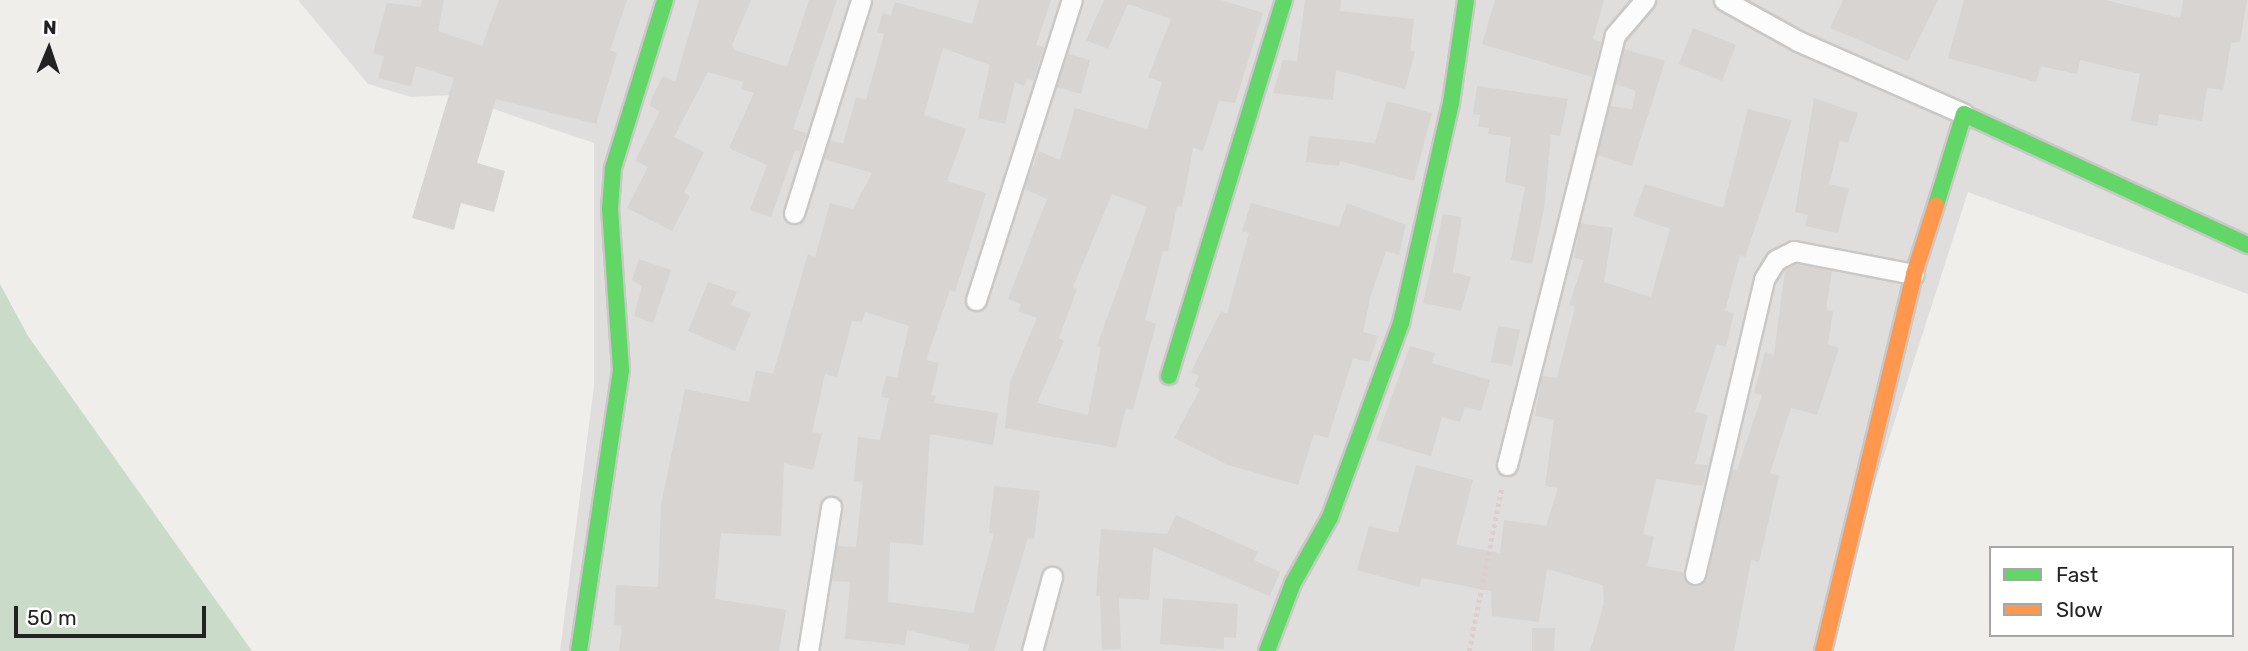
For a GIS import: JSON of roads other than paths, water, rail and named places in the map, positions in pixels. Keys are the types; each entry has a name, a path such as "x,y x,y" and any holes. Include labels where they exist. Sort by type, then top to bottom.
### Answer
{"street":[{"path":"579,651 621,370 610,209 613,167 665,0"},
{"path":"794,213 861,0"},
{"path":"976,300 1072,0"},
{"path":"1169,376 1284,0"},
{"path":"1267,651 1293,583 1330,517 1401,323 1451,103 1466,0"},
{"path":"1507,465 1615,35 1645,0"},
{"path":"1724,0 1798,41 2248,245"},
{"path":"1823,651 1914,274 1964,114"},
{"path":"1695,574 1764,279 1776,260 1794,251 1914,274"},
{"path":"808,651 831,507"},
{"path":"1032,651 1052,577"}]}
